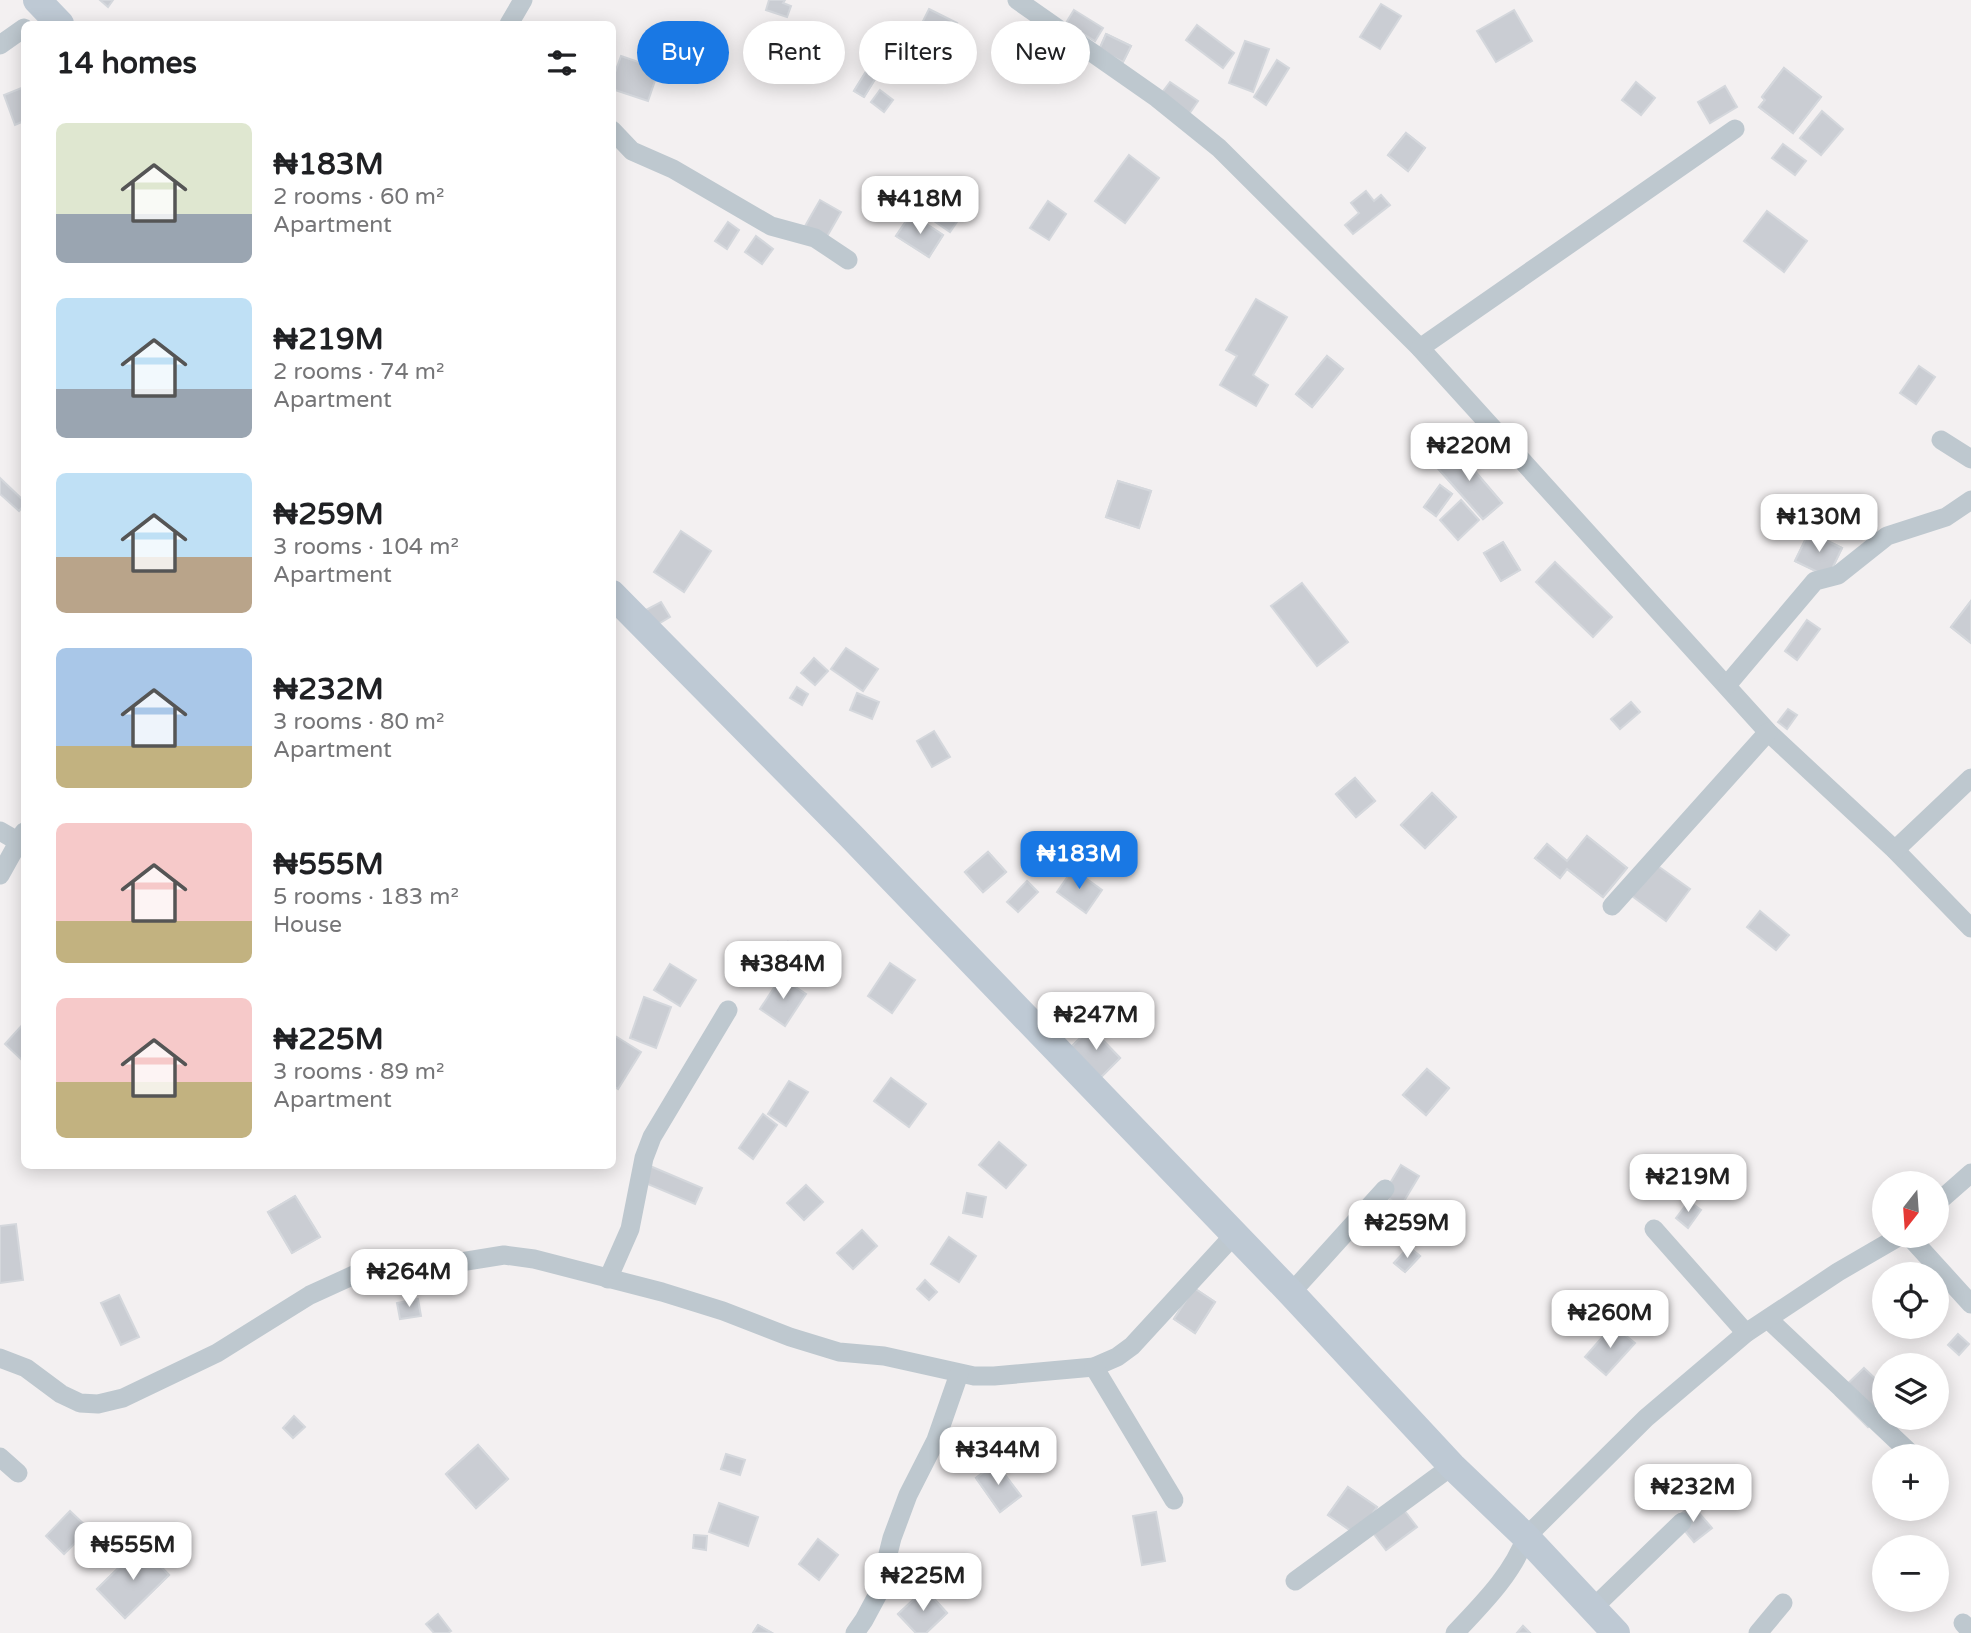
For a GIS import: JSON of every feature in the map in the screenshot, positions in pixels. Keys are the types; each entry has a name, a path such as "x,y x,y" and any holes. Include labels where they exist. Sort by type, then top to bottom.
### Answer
{"street":[{"path":"511,21 523,0"},
{"path":"1017,0 1157,98 1219,148 1420,348 1768,732 1895,850 1971,928"},
{"path":"0,45 21,31"},
{"path":"1420,348 1735,129"},
{"path":"616,134 632,151 673,169 771,226 815,238 848,260"},
{"path":"1941,440 1971,459"},
{"path":"1727,685 1815,581 1838,575 1886,536 1946,517 1971,500"},
{"path":"616,598 851,836 1291,1293 1452,1466 1526,1537 1616,1633"},
{"path":"1612,905 1768,732"},
{"path":"1895,850 1971,778"},
{"path":"0,831 21,837"},
{"path":"0,875 21,839"},
{"path":"608,1279 630,1229 644,1158 652,1136 728,1010"},
{"path":"1950,1191 1971,1172"},
{"path":"1291,1293 1385,1189"},
{"path":"1654,1229 1746,1333"},
{"path":"0,1358 26,1368 61,1394 80,1403 98,1404 123,1398 217,1353 310,1295 356,1274 378,1268 424,1268 504,1255 534,1259 723,1311 790,1338 839,1352 884,1356 960,1374 994,1376 1094,1367 1117,1357 1132,1346 1234,1235"},
{"path":"1455,1633 1499,1584 1526,1537 1646,1418 1746,1333 1879,1248"},
{"path":"1920,1248 1971,1304"},
{"path":"1768,1319 1901,1444"},
{"path":"1094,1367 1174,1500"},
{"path":"855,1633 878,1594 892,1538 908,1495 936,1440 960,1374"},
{"path":"0,1457 18,1473"},
{"path":"1295,1581 1452,1466"},
{"path":"1593,1608 1682,1522"},
{"path":"1758,1633 1783,1603"}],"building":[{"path":"100,0 113,0 108,7"},
{"path":"769,0 785,0 783,3 791,6 787,17 766,10"},
{"path":"1381,4 1401,16 1380,49 1360,37"},
{"path":"929,9 953,21 923,21"},
{"path":"1074,10 1103,28 1095,41 1090,38 1090,21 1067,21"},
{"path":"1514,10 1532,41 1496,62 1477,31"},
{"path":"1197,25 1234,53 1223,68 1186,40"},
{"path":"1106,34 1131,46 1123,62 1099,50"},
{"path":"1106,34 1131,46 1123,62 1099,50"},
{"path":"1245,41 1269,49 1253,92 1229,83"},
{"path":"621,56 637,61 637,84 654,84 648,101 616,90 616,70"},
{"path":"1277,60 1289,68 1266,105 1254,97"},
{"path":"1784,68 1821,97 1793,133 1759,107 1765,100 1762,97"},
{"path":"1784,68 1821,97 1793,133 1759,107 1765,100 1762,97"},
{"path":"1170,82 1198,101 1189,114 1161,94"},
{"path":"1636,82 1655,98 1641,115 1622,100"},
{"path":"859,83 872,84 864,97 854,91"},
{"path":"859,83 872,84 864,97 854,91"},
{"path":"1725,86 1737,107 1710,123 1698,102"},
{"path":"21,88 21,122 15,125 4,95"},
{"path":"880,90 893,100 884,112 871,102"},
{"path":"1822,111 1843,129 1821,155 1800,138"},
{"path":"1406,133 1425,148 1408,171 1388,155"},
{"path":"1406,133 1425,148 1408,171 1388,155"},
{"path":"1783,144 1806,161 1795,175 1772,158"},
{"path":"1129,155 1159,178 1125,223 1095,201"},
{"path":"943,185 962,197 955,207 963,213 950,232 924,214"},
{"path":"1366,191 1374,201 1381,195 1390,205 1353,234 1345,225 1359,213 1351,203"},
{"path":"820,200 841,212 821,247 800,235"},
{"path":"1048,201 1066,214 1049,240 1030,228"},
{"path":"1767,211 1807,241 1784,272 1744,241"},
{"path":"911,214 943,235 929,257 896,236"},
{"path":"911,214 943,235 929,257 896,236"},
{"path":"728,222 739,230 727,249 715,241"},
{"path":"756,236 773,249 762,264 745,252"},
{"path":"1256,299 1287,317 1253,375 1268,385 1256,406 1220,385 1237,356 1226,350"},
{"path":"1327,356 1343,369 1312,407 1296,394"},
{"path":"1327,356 1343,369 1312,407 1296,394"},
{"path":"1919,366 1935,377 1916,404 1900,393"},
{"path":"1455,448 1502,503 1483,519 1435,465"},
{"path":"1455,448 1502,503 1483,519 1435,465"},
{"path":"0,478 21,498 21,509 19,511 0,494"},
{"path":"1118,481 1151,491 1139,528 1106,517"},
{"path":"1118,481 1151,491 1139,528 1106,517"},
{"path":"1440,485 1452,494 1436,516 1424,507"},
{"path":"1440,485 1452,494 1436,516 1424,507"},
{"path":"1461,500 1479,520 1458,540 1440,520"},
{"path":"681,531 711,551 684,592 654,572"},
{"path":"1809,532 1842,548 1828,577 1795,561"},
{"path":"1809,532 1842,548 1828,577 1795,561"},
{"path":"1503,542 1520,570 1501,581 1484,553"},
{"path":"1503,542 1520,570 1501,581 1484,553"},
{"path":"1555,562 1612,617 1593,637 1536,582"},
{"path":"1302,583 1348,642 1317,666 1271,606"},
{"path":"1971,601 1971,643 1951,627"},
{"path":"1971,601 1971,643 1951,627"},
{"path":"661,602 670,617 653,627 644,611"},
{"path":"1807,620 1820,629 1797,660 1785,651"},
{"path":"846,648 878,669 863,691 831,669"},
{"path":"814,658 828,671 815,685 801,673"},
{"path":"797,687 808,694 802,705 790,698"},
{"path":"857,693 879,702 872,719 850,710"},
{"path":"1631,702 1640,712 1620,729 1611,719"},
{"path":"1788,709 1797,715 1787,729 1778,722"},
{"path":"934,731 950,757 932,767 917,741"},
{"path":"1355,778 1375,801 1356,817 1336,794"},
{"path":"1355,778 1375,801 1356,817 1336,794"},
{"path":"1432,793 1456,817 1425,848 1401,825"},
{"path":"1432,793 1456,817 1425,848 1401,825"},
{"path":"1587,836 1627,868 1603,897 1567,869 1560,878 1535,858 1547,844 1567,861"},
{"path":"1587,836 1627,868 1603,897 1567,869 1560,878 1535,858 1547,844 1567,861"},
{"path":"988,852 1006,872 983,892 965,872"},
{"path":"988,852 1006,872 983,892 965,872"},
{"path":"1655,864 1690,889 1666,921 1632,896"},
{"path":"1073,869 1102,890 1086,913 1057,892"},
{"path":"1027,881 1038,892 1018,912 1007,902"},
{"path":"1760,911 1789,935 1776,950 1747,927"},
{"path":"788,942 799,952 786,967 775,957"},
{"path":"788,942 799,952 786,967 775,957"},
{"path":"890,963 915,980 892,1013 868,996"},
{"path":"670,964 696,980 680,1006 654,990"},
{"path":"781,977 806,994 785,1026 760,1009"},
{"path":"644,997 671,1007 656,1048 630,1038"},
{"path":"21,1026 21,1059 5,1044"},
{"path":"1091,1028 1120,1058 1101,1077 1071,1047"},
{"path":"1091,1028 1120,1058 1101,1077 1071,1047"},
{"path":"616,1036 641,1052 618,1089 616,1088"},
{"path":"1427,1069 1449,1088 1426,1115 1403,1095"},
{"path":"1427,1069 1449,1088 1426,1115 1403,1095"},
{"path":"891,1078 926,1104 909,1127 874,1101"},
{"path":"789,1081 808,1092 786,1126 768,1114"},
{"path":"763,1114 777,1125 753,1159 739,1148"},
{"path":"999,1142 1026,1165 1006,1188 979,1165"},
{"path":"1401,1165 1419,1176 1401,1206 1383,1195"},
{"path":"650,1166 702,1188 695,1204 643,1182"},
{"path":"806,1185 823,1202 804,1220 787,1203"},
{"path":"967,1193 986,1197 982,1217 963,1213"},
{"path":"295,1196 320,1237 292,1253 268,1212"},
{"path":"295,1196 320,1237 292,1253 268,1212"},
{"path":"1689,1201 1701,1210 1688,1228 1676,1218"},
{"path":"16,1224 23,1280 0,1283 0,1226"},
{"path":"862,1230 877,1246 853,1269 837,1253"},
{"path":"949,1237 976,1256 959,1282 931,1264"},
{"path":"1409,1247 1420,1256 1405,1272 1394,1263"},
{"path":"1409,1247 1420,1256 1405,1272 1394,1263"},
{"path":"925,1280 937,1292 929,1300 917,1289"},
{"path":"1194,1288 1215,1302 1195,1333 1174,1319"},
{"path":"1194,1288 1215,1302 1195,1333 1174,1319"},
{"path":"119,1295 139,1337 121,1345 101,1303"},
{"path":"418,1299 421,1316 400,1319 397,1303"},
{"path":"1613,1325 1635,1343 1606,1375 1585,1357"},
{"path":"1958,1334 1969,1344 1959,1355 1948,1345"},
{"path":"1864,1368 1872,1376 1872,1423 1868,1427 1836,1395"},
{"path":"294,1416 305,1427 293,1438 283,1428"},
{"path":"478,1445 508,1479 476,1508 446,1474"},
{"path":"478,1445 508,1479 476,1508 446,1474"},
{"path":"726,1454 745,1460 740,1475 721,1469"},
{"path":"996,1463 1021,1496 1000,1512 976,1478"},
{"path":"996,1463 1021,1496 1000,1512 976,1478"},
{"path":"1348,1487 1377,1507 1357,1535 1328,1515"},
{"path":"1348,1487 1377,1507 1357,1535 1328,1515"},
{"path":"719,1503 758,1517 748,1546 709,1532"},
{"path":"1692,1505 1712,1528 1694,1542 1675,1519"},
{"path":"1404,1510 1417,1527 1386,1550 1373,1533"},
{"path":"70,1511 89,1529 64,1554 46,1536"},
{"path":"1156,1512 1165,1561 1142,1565 1133,1516"},
{"path":"694,1535 707,1536 706,1550 693,1548"},
{"path":"818,1539 838,1555 819,1580 799,1564"},
{"path":"141,1546 169,1575 125,1618 97,1589"},
{"path":"141,1546 169,1575 125,1618 97,1589"},
{"path":"925,1589 947,1613 926,1633 916,1633 898,1614"},
{"path":"925,1589 947,1613 926,1633 916,1633 898,1614"},
{"path":"438,1614 451,1631 448,1633 434,1633 426,1624"},
{"path":"758,1625 772,1633 753,1633"},
{"path":"758,1625 772,1633 753,1633"},
{"path":"1523,1626 1530,1633 1517,1633"},
{"path":"1523,1626 1530,1633 1517,1633"}]}
